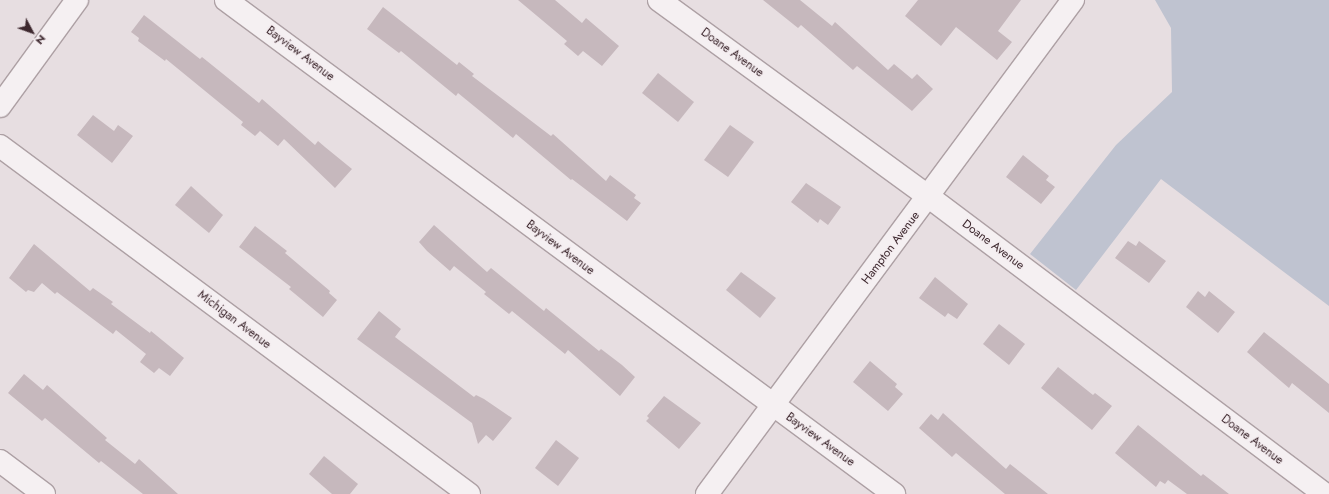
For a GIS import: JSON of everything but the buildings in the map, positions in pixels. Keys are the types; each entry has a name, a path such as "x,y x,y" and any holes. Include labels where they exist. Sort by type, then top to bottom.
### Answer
{"street":[{"path":"0,106 77,0"},
{"name":"Bayview Avenue","path":"226,0 894,494"},
{"name":"Doane Avenue","path":"659,0 929,197 1325,494"},
{"name":"Hampton Avenue","path":"707,494 929,197 1073,0"},
{"name":"Michigan Avenue","path":"0,146 469,494"},
{"path":"0,461 44,494"}],"shaded area":[{"path":"1155,0 1329,0 1329,306 1161,179 1076,290 1030,254 1116,145 1172,92 1171,28"}]}
